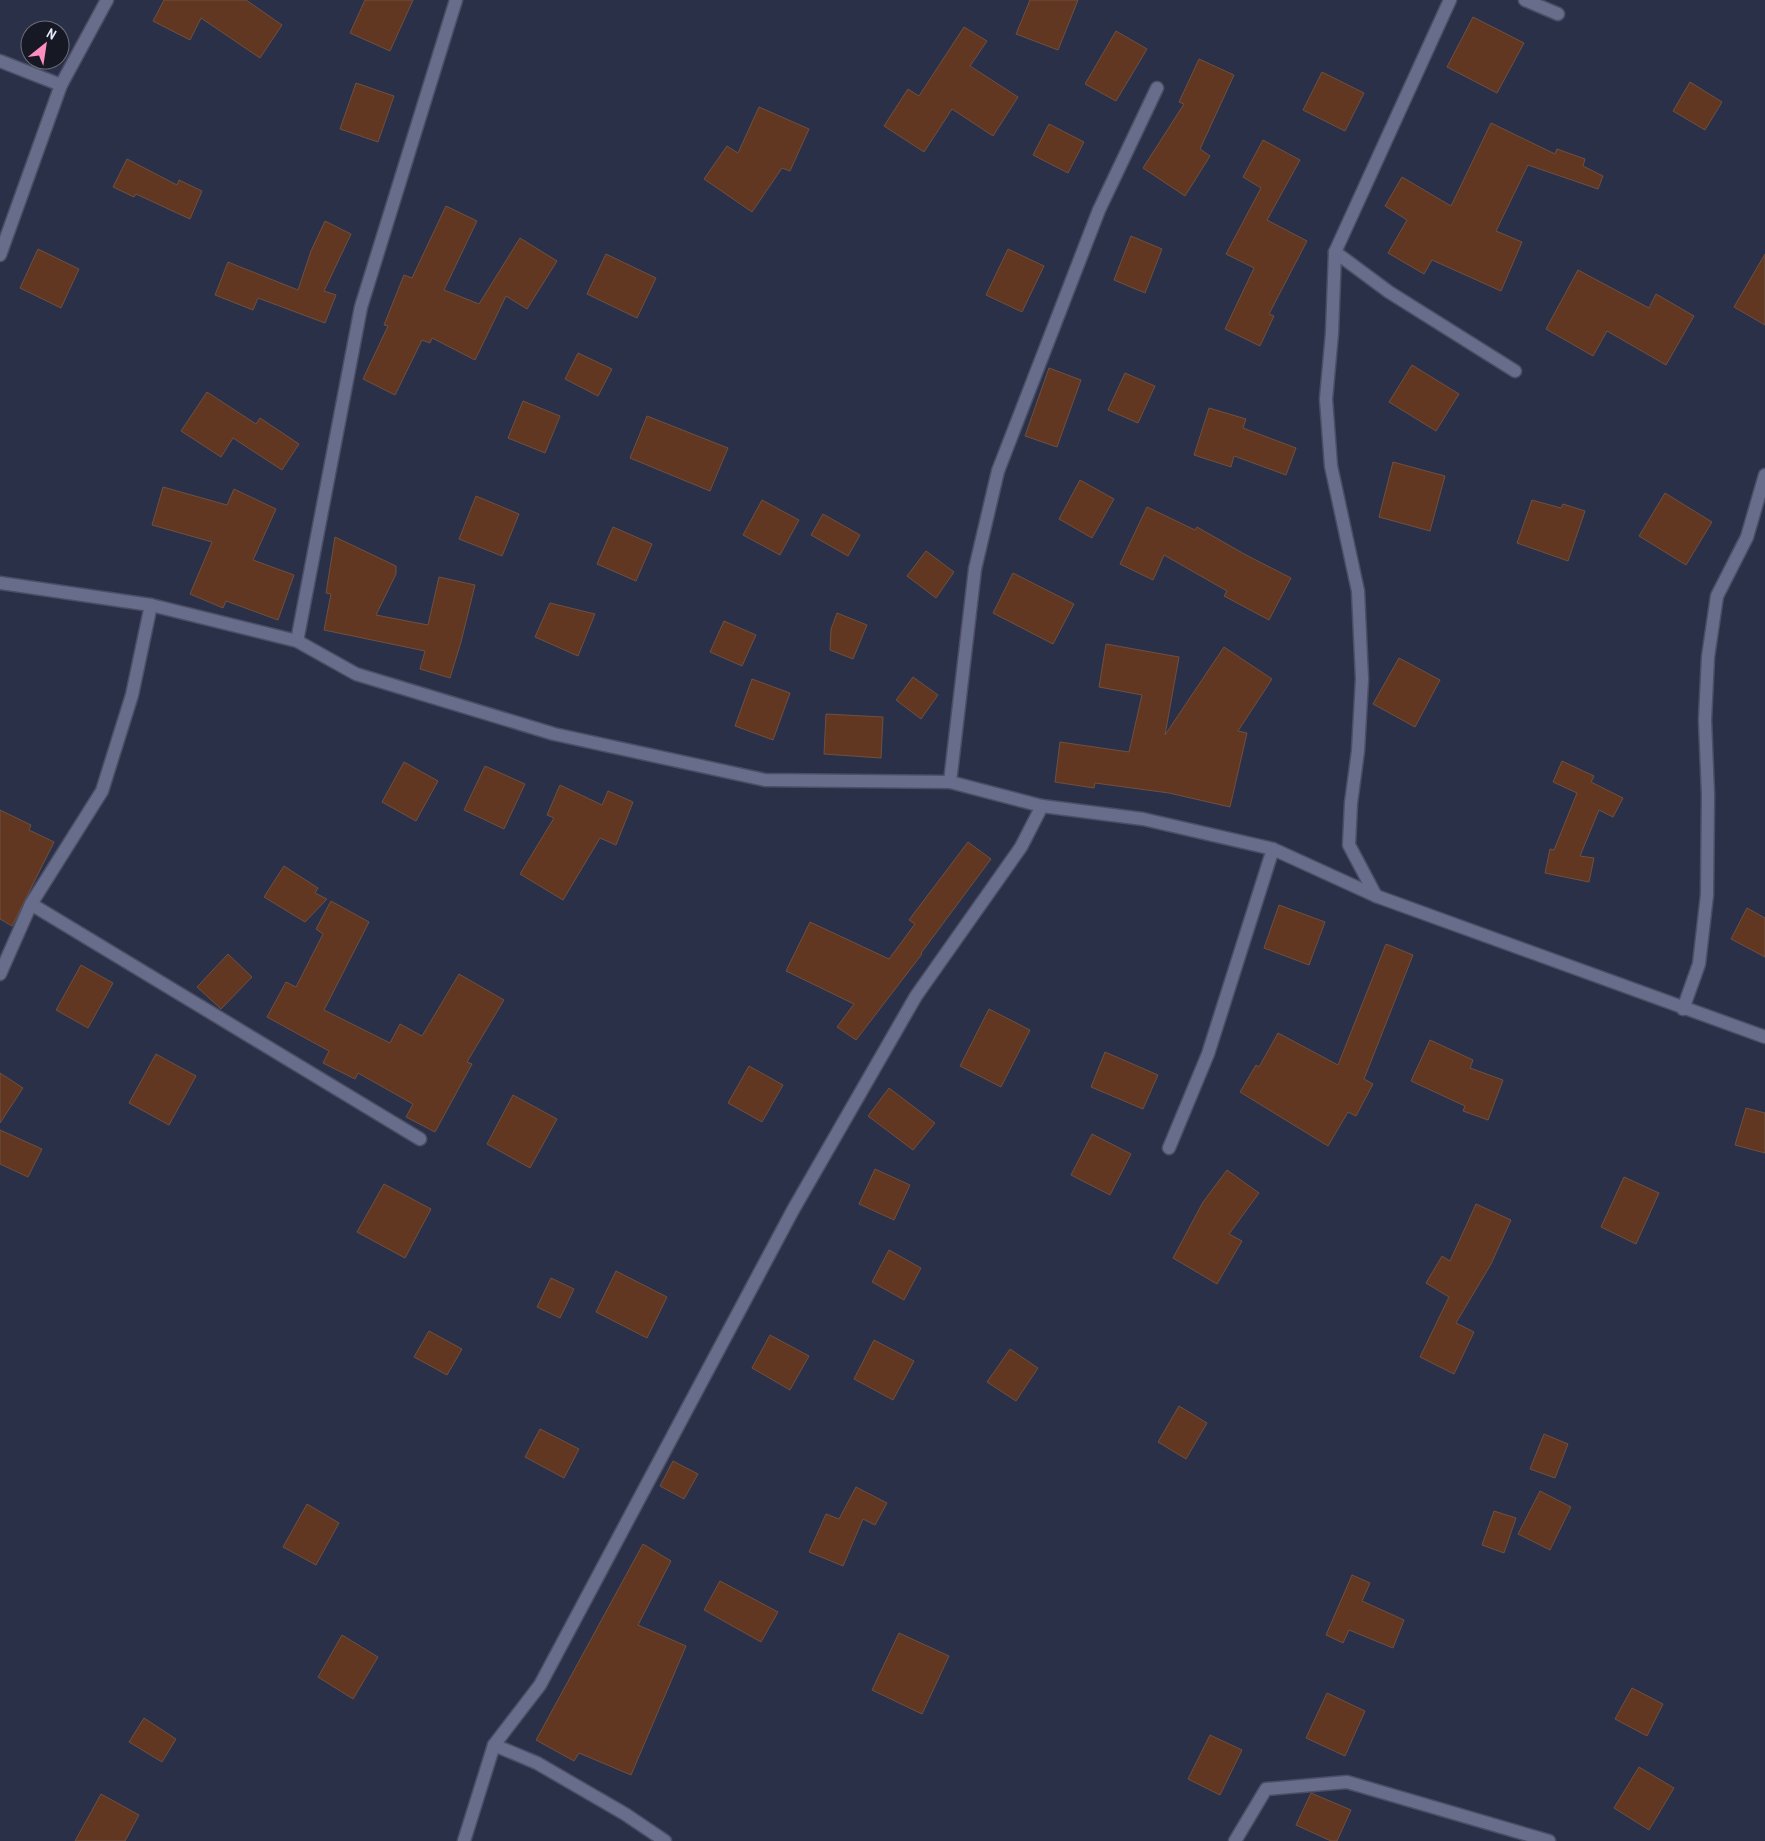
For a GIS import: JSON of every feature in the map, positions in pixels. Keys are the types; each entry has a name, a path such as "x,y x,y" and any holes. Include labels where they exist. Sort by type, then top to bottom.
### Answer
{"street":[{"path":"0,255 61,85 107,0"},
{"path":"297,641 361,307 456,0"},
{"path":"1376,896 1349,845 1351,803 1358,751 1362,679 1358,591 1331,466 1326,400 1332,333 1335,252 1450,0"},
{"path":"1524,0 1558,14"},
{"path":"0,61 61,85"},
{"path":"950,782 975,569 998,471 1100,210 1157,88"},
{"path":"1335,252 1389,292 1515,371"},
{"path":"1683,1009 1698,964 1707,895 1708,795 1705,720 1708,657 1717,596 1747,537 1765,475"},
{"path":"0,583 152,605 297,641 356,674 554,734 765,780 950,782 1042,806 1142,818 1273,849 1376,896 1683,1009 1765,1037"},
{"path":"0,974 31,904 102,791 132,695 152,605"},
{"path":"464,1841 494,1745 540,1685 793,1210 911,1004 1021,847 1042,806"},
{"path":"1169,1148 1208,1054 1273,849"},
{"path":"31,904 420,1139"},
{"path":"494,1745 537,1763 625,1814 665,1841"},
{"path":"1235,1841 1266,1789 1347,1782 1549,1841"}],"building":[{"path":"164,0 246,0 282,25 260,58 201,18 190,40 153,21"},
{"path":"365,0 413,0 390,51 350,33"},
{"path":"1030,0 1078,0 1058,50 1016,34"},
{"path":"1473,17 1524,43 1497,93 1447,67"},
{"path":"964,27 987,41 970,66 1018,97 993,136 952,109 924,152 884,126 908,89 919,96"},
{"path":"1116,31 1147,49 1116,101 1085,84"},
{"path":"1199,59 1234,75 1200,149 1210,156 1185,196 1143,168 1184,104 1179,102"},
{"path":"1322,72 1364,93 1345,131 1303,110"},
{"path":"1690,82 1722,102 1705,130 1673,111"},
{"path":"356,83 394,96 378,142 340,129"},
{"path":"759,107 809,129 790,171 782,168 752,212 704,179 727,146 738,153"},
{"path":"1491,123 1555,154 1557,149 1585,159 1583,166 1603,176 1598,189 1528,165 1496,231 1522,242 1501,291 1432,260 1424,274 1388,253 1407,220 1385,206 1402,177 1451,206"},
{"path":"1049,124 1084,142 1068,173 1033,155"},
{"path":"1263,140 1300,160 1267,220 1307,241 1269,314 1274,316 1260,346 1225,329 1254,268 1226,254 1261,188 1243,177"},
{"path":"127,159 177,185 179,180 202,191 190,219 136,194 134,197 113,187"},
{"path":"446,206 477,221 444,290 479,304 520,238 557,261 527,309 506,296 475,360 432,338 430,343 422,340 395,395 363,379 388,326 384,325 404,275 412,278"},
{"path":"325,221 351,234 324,291 336,295 325,323 258,298 253,310 215,295 228,262 298,290 311,251"},
{"path":"1131,236 1162,249 1145,293 1114,280"},
{"path":"38,249 79,269 61,308 20,288"},
{"path":"1008,249 1044,266 1022,312 986,295"},
{"path":"606,254 656,278 637,318 587,294"},
{"path":"1765,254 1765,325 1734,307"},
{"path":"1578,270 1649,308 1656,294 1694,316 1666,365 1607,331 1593,356 1546,329"},
{"path":"578,353 612,369 598,396 565,379"},
{"path":"1412,365 1459,394 1436,431 1389,402"},
{"path":"1049,368 1081,380 1057,447 1025,436"},
{"path":"1125,373 1155,386 1138,423 1108,410"},
{"path":"207,392 256,424 260,418 299,444 282,470 233,438 221,457 181,431"},
{"path":"523,401 560,416 545,453 508,438"},
{"path":"1209,408 1246,419 1243,428 1296,448 1286,475 1234,456 1231,467 1194,455"},
{"path":"647,416 728,448 710,491 630,458"},
{"path":"1393,462 1445,476 1430,531 1379,517"},
{"path":"1080,480 1114,499 1092,538 1059,519"},
{"path":"163,487 227,505 234,489 276,509 253,560 294,575 278,620 226,601 223,608 190,594 212,542 152,525"},
{"path":"1665,493 1712,522 1686,565 1639,536"},
{"path":"476,496 519,514 502,556 459,539"},
{"path":"762,500 799,520 780,555 743,535"},
{"path":"1532,500 1561,508 1563,504 1585,511 1568,561 1517,543"},
{"path":"1147,507 1195,530 1197,527 1291,578 1269,620 1224,596 1227,591 1164,555 1153,580 1120,564"},
{"path":"823,514 860,535 848,556 811,535"},
{"path":"613,527 652,544 636,581 597,564"},
{"path":"335,537 396,566 396,574 376,615 428,625 439,577 475,585 450,678 420,669 425,651 324,630 331,594 326,593"},
{"path":"926,551 954,572 936,598 907,576"},
{"path":"1013,573 1074,604 1053,644 993,613"},
{"path":"550,603 595,614 578,656 535,637"},
{"path":"837,613 867,625 853,659 830,650 831,629"},
{"path":"724,621 756,635 742,666 710,652"},
{"path":"1106,644 1179,657 1165,735 1224,647 1272,679 1238,731 1247,733 1230,807 1169,793 1095,783 1094,788 1055,782 1060,742 1129,752 1142,695 1099,687"},
{"path":"1399,658 1440,680 1415,727 1373,704"},
{"path":"913,677 938,695 921,719 896,700"},
{"path":"752,679 790,693 773,740 735,726"},
{"path":"826,714 883,717 881,758 824,754"},
{"path":"1562,761 1594,776 1591,782 1623,798 1613,817 1599,810 1580,856 1594,858 1589,882 1545,873 1550,849 1554,850 1577,793 1553,782"},
{"path":"404,762 438,781 416,821 382,802"},
{"path":"485,766 525,784 504,829 464,810"},
{"path":"560,785 602,805 608,791 633,802 616,845 600,838 563,900 520,874 554,818 547,815"},
{"path":"0,810 31,825 29,830 54,842 12,926 0,919"},
{"path":"968,842 991,859 856,1040 837,1027 854,1004 786,971 810,922 889,959 915,924 909,920"},
{"path":"284,866 318,888 315,893 327,899 305,922 264,897"},
{"path":"331,901 369,922 324,1010 390,1043 400,1024 422,1036 459,974 504,1000 467,1062 472,1064 435,1132 406,1117 413,1104 358,1073 355,1079 323,1063 329,1051 267,1017 286,982 296,987 323,934 316,929"},
{"path":"1279,905 1325,922 1309,965 1264,948"},
{"path":"1747,908 1765,918 1765,957 1731,939"},
{"path":"1386,944 1413,955 1364,1079 1373,1084 1356,1116 1348,1112 1328,1146 1240,1092 1256,1065 1259,1067 1278,1033 1338,1065"},
{"path":"228,954 252,977 221,1009 197,987"},
{"path":"81,965 113,983 88,1028 56,1010"},
{"path":"989,1009 1030,1030 1001,1087 960,1066"},
{"path":"1430,1040 1473,1060 1470,1068 1503,1080 1488,1120 1463,1111 1465,1106 1411,1081"},
{"path":"1105,1052 1158,1075 1143,1109 1091,1087"},
{"path":"156,1054 196,1076 169,1125 129,1103"},
{"path":"749,1066 783,1085 762,1122 728,1103"},
{"path":"0,1073 23,1088 0,1123"},
{"path":"889,1088 935,1123 913,1150 868,1116"},
{"path":"513,1095 557,1119 530,1168 487,1144"},
{"path":"1746,1108 1765,1113 1765,1153 1735,1145"},
{"path":"0,1130 42,1149 28,1177 0,1164"},
{"path":"1092,1134 1131,1154 1110,1195 1071,1175"},
{"path":"875,1169 910,1185 894,1220 859,1204"},
{"path":"1227,1170 1259,1193 1229,1234 1242,1241 1217,1284 1173,1258 1203,1202"},
{"path":"1624,1177 1659,1193 1636,1244 1601,1227"},
{"path":"384,1184 431,1209 405,1258 357,1232"},
{"path":"1476,1204 1511,1220 1491,1264 1456,1323 1474,1332 1454,1374 1420,1357 1449,1297 1426,1283 1442,1256 1450,1261"},
{"path":"889,1250 921,1268 904,1300 872,1282"},
{"path":"616,1271 667,1297 647,1338 596,1312"},
{"path":"551,1278 574,1289 560,1318 537,1307"},
{"path":"429,1331 462,1349 447,1375 414,1357"},
{"path":"770,1335 809,1356 790,1390 752,1368"},
{"path":"874,1340 914,1361 893,1400 854,1379"},
{"path":"1010,1349 1038,1368 1016,1401 987,1382"},
{"path":"1179,1406 1207,1423 1186,1459 1158,1442"},
{"path":"540,1429 579,1449 564,1478 525,1457"},
{"path":"1544,1434 1568,1444 1555,1478 1530,1469"},
{"path":"673,1461 698,1474 684,1499 660,1486"},
{"path":"856,1487 887,1503 875,1525 863,1519 843,1566 809,1552 826,1514 839,1519"},
{"path":"1540,1491 1571,1507 1550,1550 1518,1534"},
{"path":"307,1504 339,1523 316,1565 283,1547"},
{"path":"1494,1511 1516,1518 1504,1553 1482,1545"},
{"path":"643,1544 671,1561 638,1625 686,1646 631,1775 579,1753 574,1761 536,1740"},
{"path":"1352,1575 1370,1583 1362,1601 1404,1620 1393,1648 1349,1630 1343,1643 1326,1635"},
{"path":"720,1581 778,1612 761,1642 704,1610"},
{"path":"899,1633 949,1656 922,1714 872,1690"},
{"path":"342,1635 378,1657 353,1699 318,1677"},
{"path":"1632,1688 1663,1704 1647,1736 1615,1719"},
{"path":"1327,1693 1365,1711 1345,1756 1306,1738"},
{"path":"144,1718 176,1739 162,1762 129,1742"},
{"path":"1210,1735 1242,1750 1220,1795 1188,1779"},
{"path":"1639,1767 1674,1788 1649,1830 1614,1808"},
{"path":"1311,1793 1351,1810 1337,1841 1331,1841 1296,1825"},
{"path":"101,1794 139,1815 125,1841 75,1841"}]}
